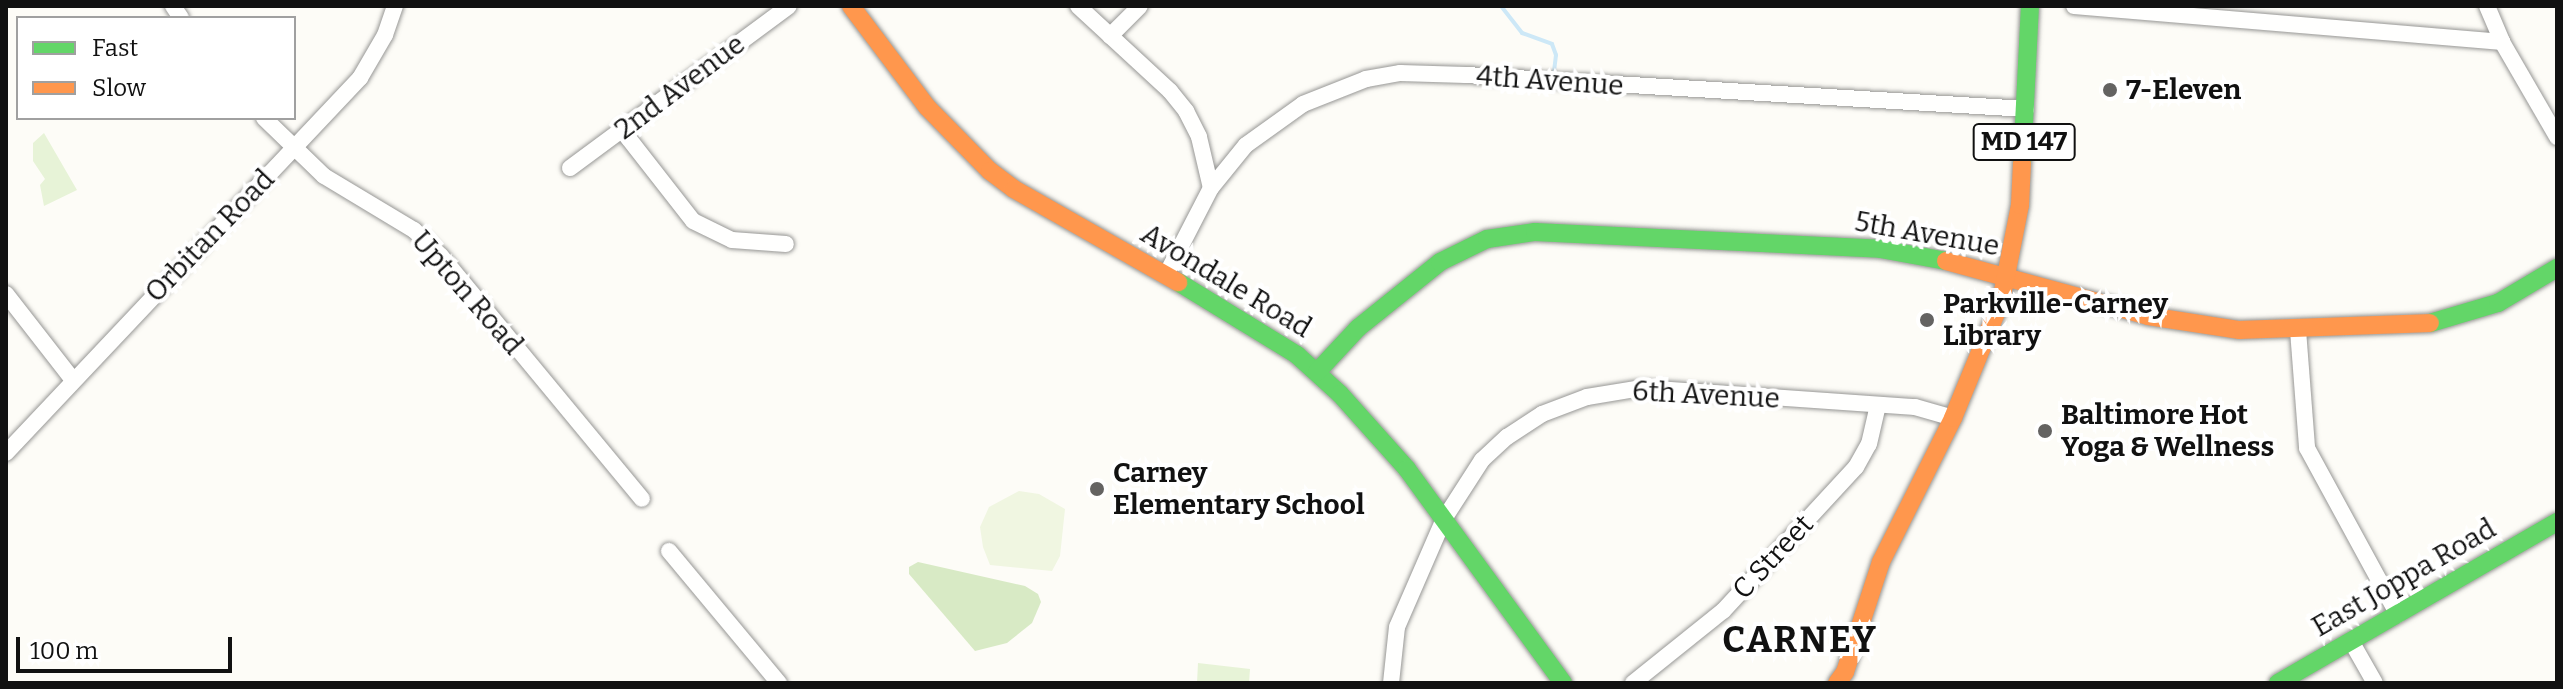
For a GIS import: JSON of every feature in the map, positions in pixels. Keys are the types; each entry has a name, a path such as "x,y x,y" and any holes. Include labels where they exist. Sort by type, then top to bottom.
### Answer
{"street":[{"name":"Orbitan Road","path":"6,453 360,78 380,46 395,6"},
{"name":"2nd Avenue","path":"570,168 789,6"},
{"name":"Avondale Road","path":"851,6 937,119 990,171 1014,189 1248,322 1317,372 1387,444 1563,683"},
{"path":"1078,6 1170,91 1190,117 1208,165 1211,188"},
{"path":"1110,36 1140,6"},
{"name":"MD 147","path":"1844,680 1881,562 1953,418 1992,328 2007,277 2020,205 2030,6"},
{"path":"2074,6 2502,42"},
{"path":"2487,6 2502,42 2557,137"},
{"name":"4th Avenue","path":"1166,275 1211,188 1246,145 1284,116 1334,89 1400,73 2026,109"},
{"name":"Upton Road","path":"266,120 324,176 395,218 433,248 642,499"},
{"path":"622,130 693,221 732,240 786,244"},
{"name":"5th Avenue","path":"1317,372 1367,319 1440,262 1487,239 1514,234 1584,234 1880,249 1973,266 2039,289 2148,316 2240,330 2428,323 2456,318 2498,303 2557,268"},
{"path":"6,294 73,380"},
{"path":"2298,330 2307,448 2398,615"},
{"name":"6th Avenue","path":"1391,683 1397,627 1444,519 1467,479 1495,446 1542,414 1587,397 1642,388 1878,405 1936,411 1953,418"},
{"name":"C Street","path":"1633,683 1706,625 1744,589 1856,467 1869,444 1878,405"},
{"name":"East Joppa Road","path":"2278,683 2557,522"},
{"path":"669,551 779,683"},
{"path":"2351,641 2375,683"}],"green space":[{"path":"44,133 77,190 44,206 40,185 45,179 33,161 33,143"},
{"path":"1019,491 1039,494 1065,509 1060,556 1052,571 990,565 980,527 989,507"},
{"path":"918,562 1025,586 1038,594 1041,602 1032,623 1007,643 975,651 909,574 909,567"},
{"path":"1198,663 1250,669 1249,683 1197,683"}],"waterway":[{"path":"1501,6 1522,33 1552,44 1556,55 1554,72"}],"traffic: fast":[{"path":"2022,163 2030,6"},
{"path":"1317,372 1358,328 1440,262 1487,239 1535,232 1880,249 1946,261"},
{"path":"2430,323 2498,303 2557,268"},
{"path":"1178,282 1297,355 1340,394 1407,469 1563,683"},
{"path":"2278,683 2557,522"}],"traffic: slow":[{"path":"851,6 927,107 990,171 1014,189 1178,282"},
{"path":"1837,683 1845,672 1881,562 1953,418 2001,301 2020,205 2022,163"},
{"path":"1946,261 2148,316 2240,330 2430,323"}],"place":[{"name":"7-Eleven","path":"2110,90"},
{"name":"Parkville-Carney Library","path":"1927,320"},
{"name":"Baltimore Hot Yoga & Wellness","path":"2045,431"},
{"name":"Carney Elementary School","path":"1097,489"}],"district":[{"name":"CARNEY","path":"1800,641"}]}
